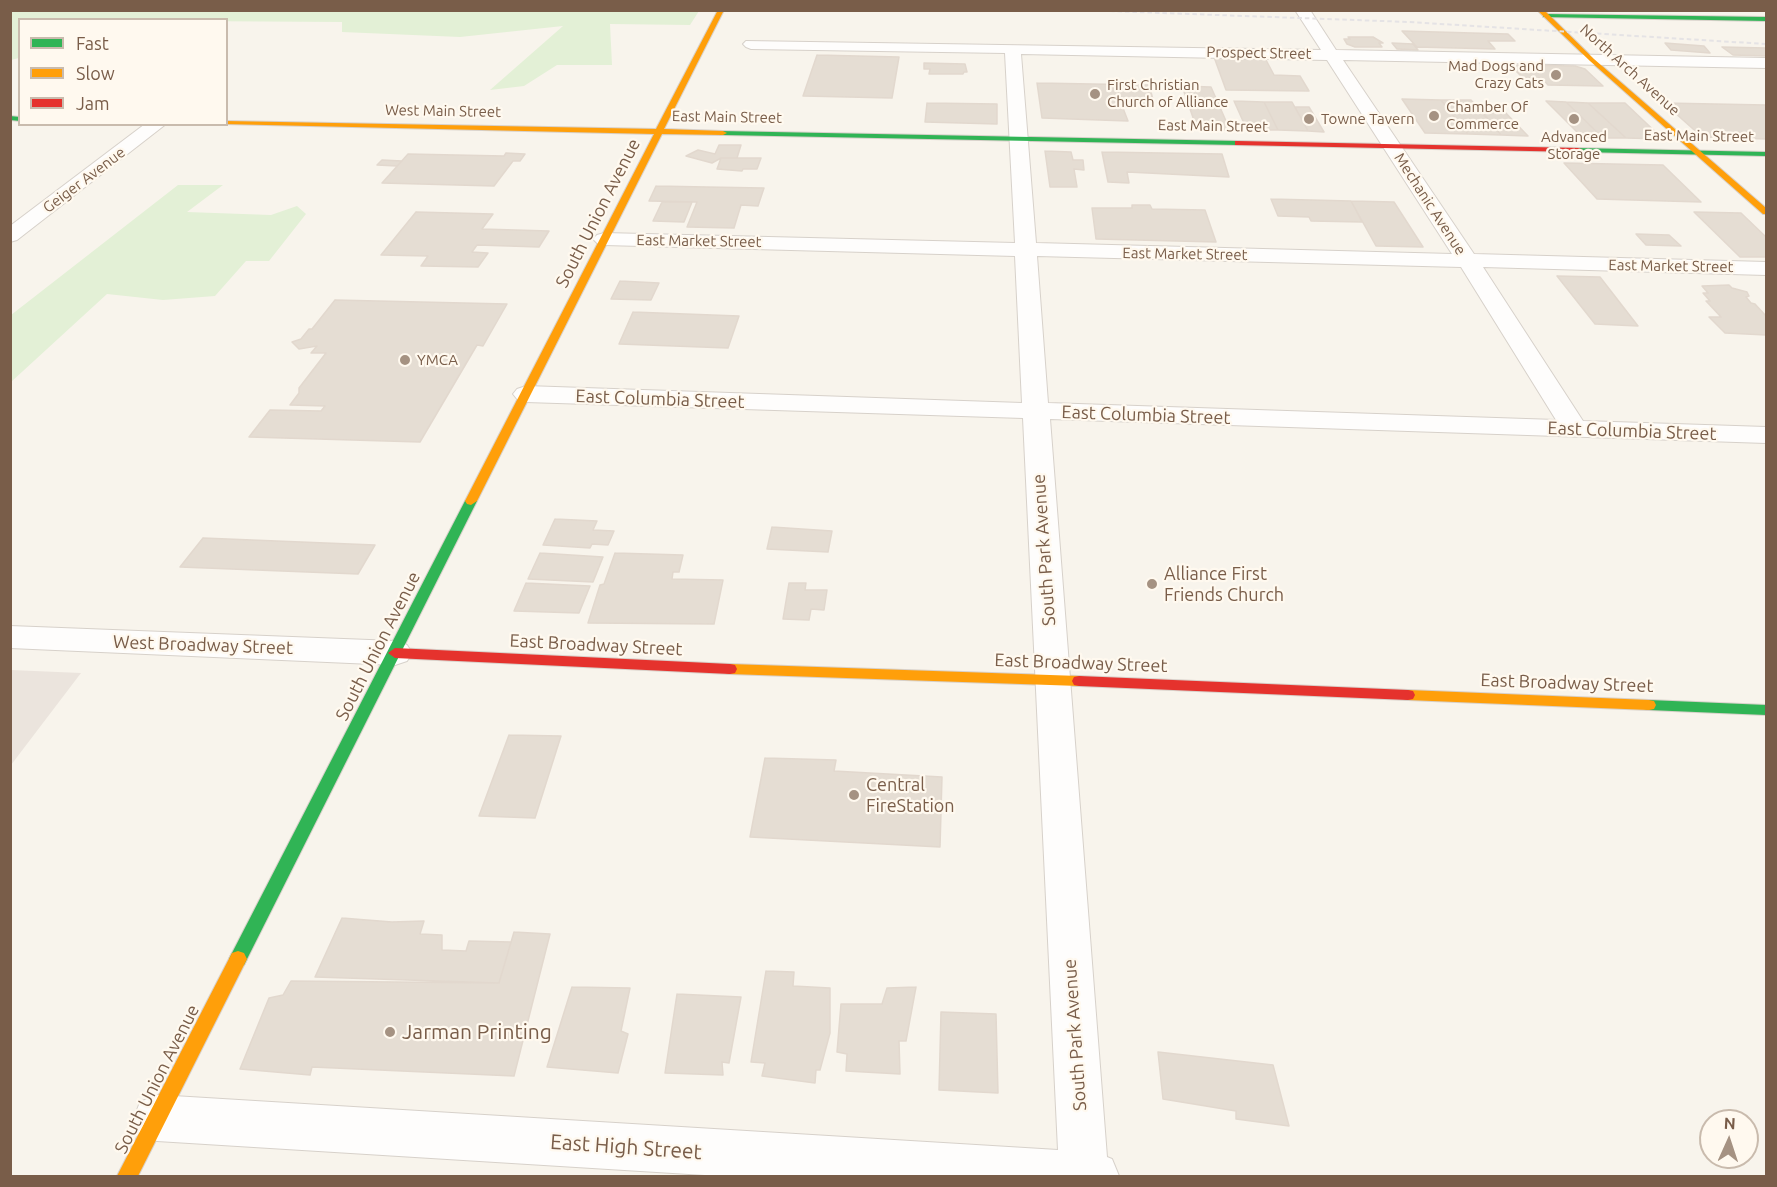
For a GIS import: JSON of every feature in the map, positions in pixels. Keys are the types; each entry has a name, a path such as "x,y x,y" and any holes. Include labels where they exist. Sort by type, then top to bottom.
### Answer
{"street":[{"name":"South Union Avenue","path":"127,1176 721,10"},
{"name":"Mechanic Avenue","path":"1302,10 1468,261 1575,429"},
{"path":"1676,10 1704,18"},
{"path":"1543,13 1767,19"},
{"name":"North Arch Avenue","path":"1543,13 1592,60 1767,212"},
{"name":"Prospect Street","path":"751,44 1767,63"},
{"name":"South Park Avenue","path":"1013,49 1084,1176"},
{"name":"West Main Street","path":"228,123 659,132"},
{"name":"Geiger Avenue","path":"15,229 154,126"},
{"name":"East Main Street","path":"659,132 1767,154"},
{"name":"East Market Street","path":"604,239 1767,268"},
{"name":"East Columbia Street","path":"526,394 1767,435"},
{"name":"West Broadway Street","path":"10,637 395,653"},
{"name":"East Broadway Street","path":"395,653 718,669 1053,680 1767,710"},
{"name":"East High Street","path":"158,1118 1095,1176"}],"shaded area":[{"path":"10,670 81,673 11,765"}],"green space":[{"path":"11,10 699,11 690,25 610,24 612,65 557,65 524,86 490,90 563,26 460,37 342,32 342,22 228,21 228,18 18,18 18,58 11,60"},
{"path":"178,185 223,185 187,212 271,215 297,206 306,214 269,261 246,261 215,296 163,300 107,294 11,382 11,315"}],"building":[{"path":"1402,31 1508,34 1515,41 1488,41 1495,49 1417,47"},
{"path":"1348,37 1373,37 1383,43 1379,43 1382,47 1355,47 1347,44 1344,39 1350,39"},
{"path":"1392,43 1413,44 1418,50 1397,49"},
{"path":"1665,43 1704,46 1710,53 1671,50"},
{"path":"1722,47 1766,48 1766,56 1733,55"},
{"path":"817,55 899,57 892,98 803,96"},
{"path":"1214,57 1265,58 1274,75 1300,76 1309,91 1226,90"},
{"path":"924,63 965,64 967,72 929,74 930,69 924,69"},
{"name":"Mad Dogs and Crazy Cats","path":"1510,65 1575,66 1585,69 1603,86 1548,85 1542,78 1523,78"},
{"name":"First Christian Church of Alliance","path":"1037,83 1149,85 1154,103 1121,103 1128,121 1042,118"},
{"path":"1182,86 1211,87 1230,130 1197,129"},
{"name":"Chamber Of Commerce","path":"1402,99 1441,100 1468,134 1425,133"},
{"path":"1441,100 1471,100 1501,135 1468,134"},
{"path":"1234,101 1264,102 1278,130 1247,130"},
{"name":"Advanced Storage","path":"1546,101 1566,102 1603,138 1582,137"},
{"path":"1264,102 1292,102 1308,131 1278,130"},
{"path":"1566,102 1588,103 1626,138 1603,138"},
{"path":"927,103 997,104 997,124 925,122"},
{"path":"1588,103 1625,103 1663,139 1626,138"},
{"path":"1664,103 1766,105 1766,139 1702,137"},
{"name":"Towne Tavern","path":"1295,107 1309,107 1324,132 1308,131"},
{"path":"1478,107 1502,109 1528,136 1501,135"},
{"path":"719,145 741,145 737,158 721,158 712,163 686,156 698,150 715,154"},
{"path":"1045,151 1071,152 1073,160 1083,160 1084,170 1074,169 1077,187 1050,187"},
{"path":"1102,152 1222,154 1229,177 1127,172 1129,183 1108,182"},
{"path":"506,153 525,154 520,161 513,161 494,186 382,183 408,154 504,156"},
{"path":"721,158 761,158 757,169 743,169 742,171 717,169"},
{"path":"382,160 402,161 397,166 377,165"},
{"path":"1564,163 1663,165 1701,202 1597,199"},
{"path":"656,186 764,188 758,206 741,205 734,228 687,227 697,202 649,201"},
{"path":"1271,199 1351,201 1362,222 1311,221 1309,217 1278,216"},
{"path":"1351,201 1394,202 1423,247 1376,246"},
{"path":"662,202 692,202 684,222 653,221"},
{"path":"1132,205 1150,205 1152,209 1205,210 1216,242 1096,239 1092,208 1132,208"},
{"path":"416,212 493,214 482,229 549,231 539,247 477,245 472,252 488,253 478,267 421,266 428,256 381,255"},
{"path":"1694,212 1741,213 1766,237 1766,257 1740,257"},
{"path":"1636,234 1669,235 1681,246 1646,245"},
{"path":"1557,276 1600,277 1638,326 1595,324"},
{"path":"620,281 659,283 651,300 611,299"},
{"path":"1729,285 1747,292 1749,296 1746,297 1766,316 1766,335 1725,333 1709,317 1721,317 1706,301 1710,301 1703,293 1708,293 1702,286"},
{"path":"335,300 507,304 483,346 477,345 420,442 249,437 270,410 321,411 325,406 290,405 299,393 299,388 326,353 311,353 317,346 299,349 292,342 301,339 309,329 312,329"},
{"path":"633,312 739,316 728,348 619,344"},
{"path":"555,519 597,521 593,530 614,531 608,545 592,544 590,548 543,545"},
{"path":"772,527 832,531 828,552 767,549"},
{"path":"203,538 375,545 358,574 180,567"},
{"path":"540,553 603,557 593,582 528,579"},
{"path":"615,553 683,555 679,572 673,572 672,579 723,580 714,624 588,623 600,585 604,584"},
{"path":"526,583 590,586 579,613 514,611"},
{"path":"789,583 806,583 805,590 827,590 824,610 811,609 809,620 783,619"},
{"path":"509,735 561,736 535,818 479,816"},
{"path":"765,758 836,760 834,771 942,777 940,847 750,837"},
{"path":"342,918 392,922 424,921 420,934 442,935 442,950 466,951 469,941 511,942 499,983 315,977"},
{"name":"Jarman Printing","path":"514,932 550,934 514,1076 312,1067 310,1075 240,1069 269,998 283,995 291,981 499,983"},
{"path":"766,971 794,972 793,986 830,988 830,1033 820,1070 816,1070 815,1083 762,1076 765,1063 751,1062"},
{"path":"572,987 630,988 621,1031 628,1034 618,1073 547,1067"},
{"path":"916,987 906,1041 899,1041 900,1074 846,1071 847,1054 837,1052 841,1004 882,1004 887,988"},
{"path":"677,994 741,997 729,1063 722,1062 723,1075 665,1073"},
{"path":"941,1012 996,1014 998,1093 939,1090"},
{"path":"1158,1052 1273,1065 1289,1126 1236,1119 1236,1111 1163,1099"}],"railway":[{"path":"1080,10 1409,22 1766,44"}],"traffic: fast":[{"path":"1545,16 1766,19"},
{"path":"10,118 18,119"},
{"path":"723,133 1238,143"},
{"path":"1579,150 1766,154"},
{"path":"238,959 471,501"},
{"path":"1649,705 1766,710"}],"traffic: slow":[{"path":"471,501 721,10"},
{"path":"1540,10 1592,60 1766,212"},
{"path":"228,123 723,133"},
{"path":"730,669 1079,681"},
{"path":"1408,695 1649,705"},
{"path":"127,1176 238,959"}],"traffic: jam":[{"path":"1238,143 1579,150"},
{"path":"395,653 730,669"},
{"path":"1079,681 1408,695"}],"place":[{"name":"Mad Dogs and Crazy Cats","path":"1556,75"},
{"name":"First Christian Church of Alliance","path":"1095,94"},
{"name":"Chamber Of Commerce","path":"1434,116"},
{"name":"Towne Tavern","path":"1309,119"},
{"name":"Advanced Storage","path":"1574,119"},
{"name":"YMCA","path":"405,360"},
{"name":"Alliance First Friends Church","path":"1152,584"},
{"name":"Central FireStation","path":"854,795"},
{"name":"Jarman Printing","path":"390,1032"}]}
